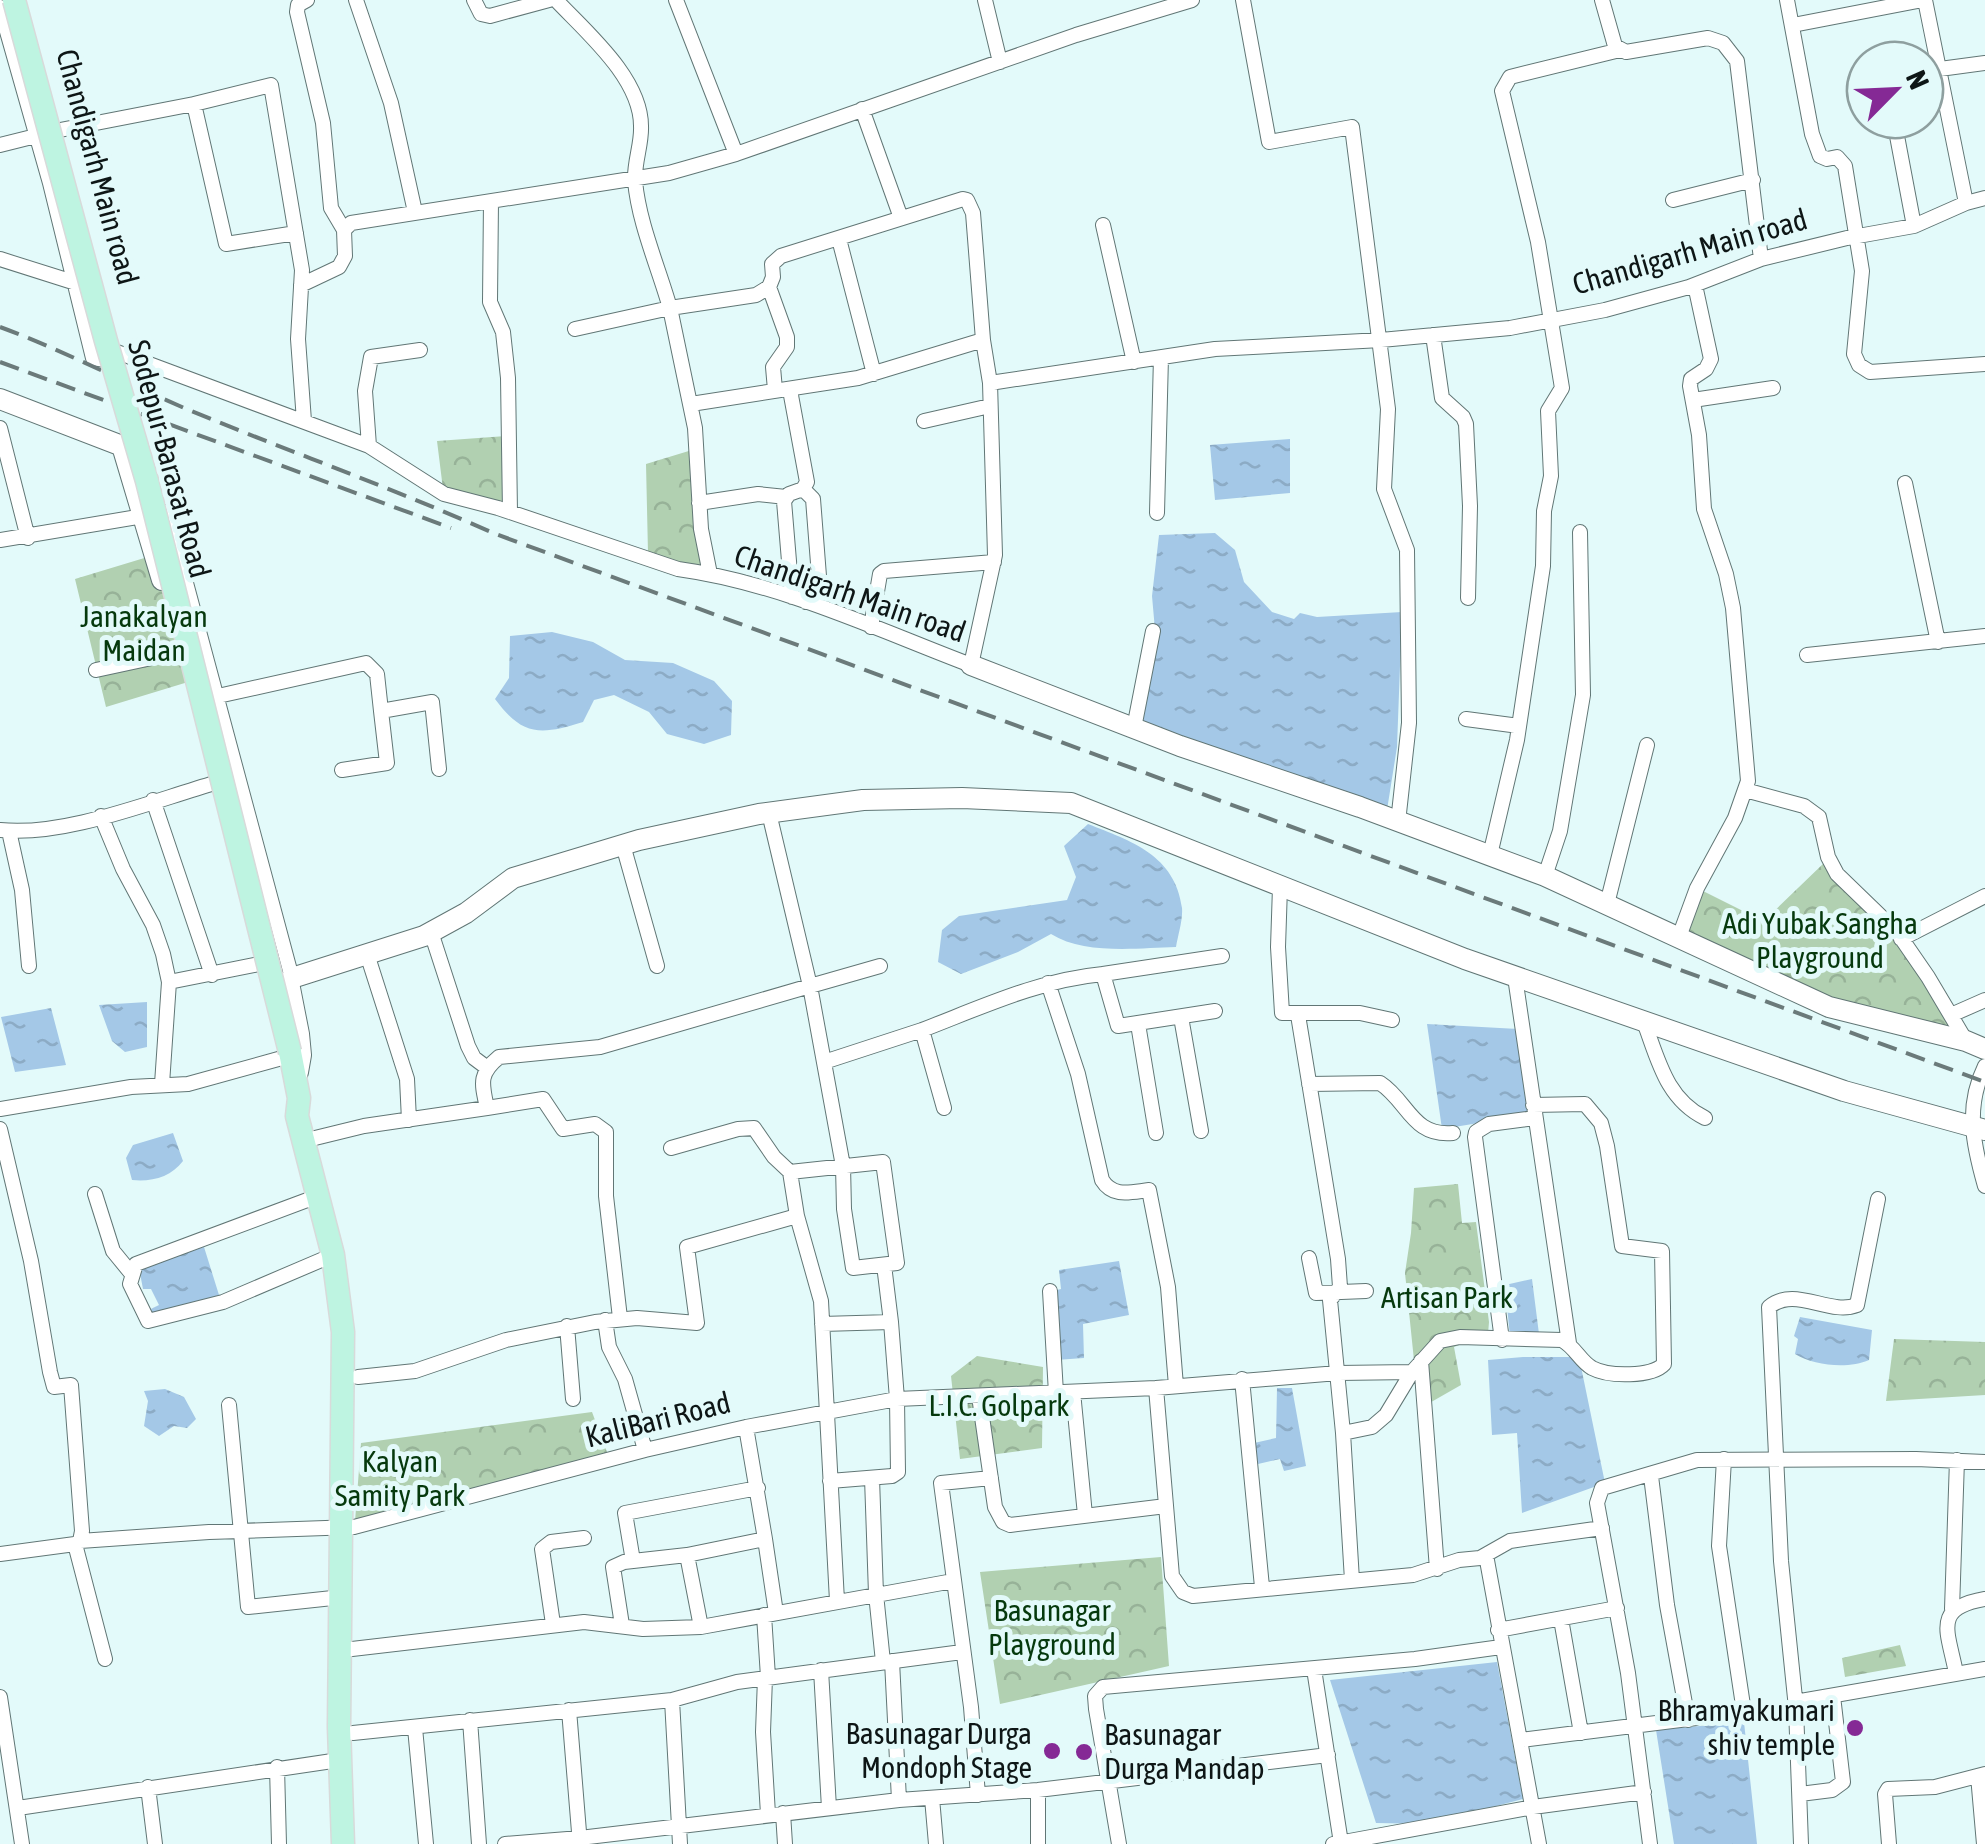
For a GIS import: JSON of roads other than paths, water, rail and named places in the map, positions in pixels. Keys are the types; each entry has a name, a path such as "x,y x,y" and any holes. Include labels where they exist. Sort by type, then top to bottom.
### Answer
{"main road":[{"name":"Sodepur-Barasat Road","path":"14,0 147,481 297,1091"},
{"path":"297,1091 310,1117 348,1274 356,1337 358,1377 342,1597 343,1844"},
{"path":"297,1091 296,1116 333,1255 343,1332 355,1844"}],"street":[{"name":"Chandigarh Main road","path":"25,0 117,352 369,446 444,494 510,512 678,569 710,574 799,600 971,665 994,562 990,383 1254,346 1510,328 1605,310 1695,285 1761,259 1914,226 1985,198"},
{"path":"300,284 339,267 345,256 344,230 331,208 322,123 297,12 298,5 307,0"},
{"path":"356,0 390,103 415,212"},
{"path":"474,0 481,14 490,16 552,0 615,61 634,99 642,126 635,178 643,224 670,308 691,404 699,503 710,574"},
{"path":"676,0 736,154"},
{"path":"984,0 1000,62"},
{"path":"344,230 357,221 668,173 736,154 1192,0"},
{"path":"1243,0 1270,142 1352,126 1388,410 1384,489 1407,550 1409,722 1398,822"},
{"path":"1602,0 1615,46 1620,50 1708,38 1724,43 1737,61 1761,259"},
{"path":"1787,0 1812,134 1820,156 1837,157 1845,166 1862,271 1854,354 1859,365 1870,372 1985,364"},
{"path":"1792,25 1924,0 1929,40"},
{"path":"0,8 5,48 36,136 93,358 104,360 117,352"},
{"path":"1490,855 1519,726 1543,566 1544,511 1550,490 1548,411 1562,388 1538,242 1502,91 1510,77 1620,50"},
{"path":"1945,68 1985,63"},
{"path":"60,130 271,85 302,270 298,338 304,421"},
{"path":"194,104 226,244 296,232"},
{"path":"862,109 902,218"},
{"path":"1945,121 1966,203"},
{"path":"0,146 36,136"},
{"path":"1898,140 1914,226"},
{"path":"1673,200 1753,180"},
{"path":"699,503 758,494 786,497 803,489 806,482 773,367 787,347 769,288 772,264 781,256 963,199 970,204 990,383"},
{"path":"491,201 490,302 504,332 510,512"},
{"path":"1103,225 1134,362"},
{"path":"839,239 874,374"},
{"path":"0,260 76,284"},
{"path":"1679,937 1696,888 1735,818 1745,790 1746,740 1733,608 1704,510 1699,434 1692,400 1691,379 1706,370 1711,359 1695,285"},
{"path":"575,329 670,308 756,295 769,288"},
{"path":"1433,335 1442,398 1466,424 1470,506 1468,598"},
{"path":"691,404 874,374 983,340"},
{"path":"369,446 366,392 371,357 420,350"},
{"path":"1157,513 1161,358"},
{"path":"1692,400 1773,388"},
{"path":"0,399 122,446 184,651 259,964 286,1055 188,1084 162,1084 0,1110"},
{"path":"924,421 990,406"},
{"path":"0,428 28,538"},
{"path":"1905,483 1938,642"},
{"path":"799,600 819,576 813,498 803,489"},
{"path":"786,497 799,600"},
{"path":"0,540 168,514 292,978"},
{"path":"1545,876 1560,831 1583,696 1580,532"},
{"path":"872,627 880,574 884,571 994,562"},
{"path":"1134,728 1154,631"},
{"path":"1807,654 1985,636"},
{"path":"96,670 184,651"},
{"path":"218,696 366,663 377,674 387,763 342,770"},
{"path":"971,665 1545,876 1829,1007 1975,1045"},
{"path":"381,711 432,702 439,768"},
{"path":"1466,718 1519,726"},
{"path":"1607,904 1648,745"},
{"path":"29,966 22,890 5,830 60,828 215,782"},
{"path":"1745,790 1820,817 1828,857 1837,874 1901,939 1950,1015 1975,1045"},
{"path":"297,1091 301,1055 289,983 292,978 432,932 514,878 623,845 769,812 863,800 962,798 1071,803 1515,977 1844,1091 1978,1128"},
{"path":"153,800 212,975"},
{"path":"769,812 810,986 843,1166 852,1268 894,1264 897,1260 884,1164 843,1166 790,1172"},
{"path":"101,816 118,859 153,925 169,982 162,1084"},
{"path":"623,845 657,966"},
{"path":"1280,887 1280,1009 1286,1016 1360,1013 1392,1020"},
{"path":"1901,939 1985,896"},
{"path":"432,932 468,1046 474,1058 486,1067"},
{"path":"367,954 404,1067 409,1120"},
{"path":"824,1062 1048,983 1222,956"},
{"path":"169,982 259,964"},
{"path":"488,1108 483,1075 486,1067 499,1057 600,1047 880,966"},
{"path":"1103,974 1120,1027 1214,1011"},
{"path":"1502,1340 1476,1132 1489,1124 1534,1112 1584,1104 1601,1123 1622,1246 1662,1251 1665,1356 1661,1369 1606,1373 1587,1365 1569,1343 1534,1112 1515,977"},
{"path":"1048,983 1078,1074 1102,1180 1118,1193 1149,1190 1168,1287 1176,1386"},
{"path":"1950,1015 1985,1000"},
{"path":"1298,1015 1338,1259 1340,1287 1330,1300 1344,1432 1352,1580"},
{"path":"1181,1016 1201,1131"},
{"path":"1644,1022 1669,1086 1688,1110 1705,1118"},
{"path":"1138,1024 1156,1133"},
{"path":"922,1030 944,1108"},
{"path":"1985,1066 1975,1091 1985,1186"},
{"path":"1309,1084 1380,1083 1416,1124 1441,1134 1452,1133"},
{"path":"315,1138 364,1126 542,1099 563,1129 596,1124 606,1132 610,1346 625,1379 645,1450"},
{"path":"671,1148 754,1128 790,1172 822,1324 837,1601"},
{"path":"0,1129 31,1262 54,1387 71,1385 82,1531 77,1543 105,1659"},
{"path":"95,1194 112,1251 131,1273"},
{"path":"318,1196 136,1264 130,1284 148,1321 223,1302 333,1255"},
{"path":"1801,1844 1796,1705 1781,1561 1769,1307 1787,1298 1843,1308 1857,1305 1878,1199"},
{"path":"358,1377 415,1371 506,1340 567,1326 612,1319 698,1323 687,1247 797,1216"},
{"path":"1309,1258 1316,1294 1366,1291"},
{"path":"830,1481 892,1476 898,1472 897,1399 884,1265"},
{"path":"1050,1291 1056,1392"},
{"path":"822,1324 891,1322"},
{"path":"567,1326 573,1399"},
{"path":"1344,1432 1377,1424 1432,1347 1450,1338 1552,1338 1569,1343"},
{"path":"1416,1366 1437,1568"},
{"name":"KaliBari Road","path":"0,1554 77,1543 348,1528 645,1450 897,1399 1156,1388 1416,1366"},
{"path":"1242,1379 1262,1588"},
{"path":"1156,1388 1172,1576 1183,1592 1193,1596 1413,1574 1486,1555 1510,1542 1602,1528"},
{"path":"1074,1392 1085,1515"},
{"path":"979,1396 995,1507 1003,1522 1010,1525 1166,1506"},
{"path":"229,1405 248,1607 342,1597"},
{"path":"746,1427 765,1539 770,1614 763,1732 776,1814 785,1844"},
{"path":"1724,1459 1719,1546 1744,1712"},
{"path":"1956,1673 1948,1618 1952,1609 1957,1460"},
{"path":"1650,1844 1636,1728 1597,1504 1602,1488 1651,1476 1686,1461 1985,1462"},
{"path":"1651,1476 1667,1605 1688,1720"},
{"path":"872,1478 876,1594 888,1662 898,1800"},
{"path":"978,1794 942,1483 991,1478"},
{"path":"633,1561 625,1513 758,1488"},
{"path":"553,1624 542,1550 551,1542 584,1538"},
{"path":"622,1626 613,1567 765,1539"},
{"path":"688,1555 701,1627"},
{"path":"1486,1555 1539,1844"},
{"path":"352,1649 584,1622 643,1629 701,1627 954,1581"},
{"path":"1952,1609 1985,1599"},
{"path":"1498,1630 1617,1608"},
{"path":"1561,1618 1581,1733"},
{"path":"1119,1844 1095,1696 1103,1687 1501,1648"},
{"path":"353,1733 672,1700 766,1678 962,1652"},
{"path":"1314,1668 1328,1755 1350,1842"},
{"path":"1520,1740 1796,1705 1985,1669"},
{"path":"821,1670 829,1808"},
{"path":"1800,1794 1832,1790 1843,1782 1834,1696"},
{"path":"0,1697 22,1844"},
{"path":"672,1700 680,1844"},
{"path":"569,1710 580,1841"},
{"path":"470,1720 480,1844"},
{"path":"415,1728 426,1844"},
{"path":"504,1844 580,1841 679,1824 898,1800 1038,1790 1328,1755"},
{"path":"0,1824 18,1814 148,1788 340,1760"},
{"path":"276,1767 279,1844"},
{"path":"1888,1844 1884,1794 1888,1789 1935,1787 1981,1775 1984,1844"},
{"path":"148,1788 156,1844"},
{"path":"1038,1790 1038,1844"},
{"path":"1333,1844 1533,1807 1644,1792"},
{"path":"932,1798 936,1844"}],"water":[{"path":"1290,439 1290,493 1215,500 1210,445"},
{"path":"1215,533 1235,550 1244,582 1272,612 1294,619 1300,613 1317,617 1402,612 1397,747 1387,810 1143,723 1155,630 1152,596 1159,535"},
{"path":"552,632 593,642 625,660 673,663 714,681 732,701 731,735 704,744 667,734 649,712 614,695 594,700 583,722 544,730 524,726 495,699 509,678 510,636"},
{"path":"1088,824 1148,852 1170,875 1182,908 1176,947 1095,948 1051,934 1018,952 961,974 938,962 942,930 959,916 1067,900 1076,877 1064,846"},
{"path":"147,1002 147,1047 125,1052 112,1041 99,1005"},
{"path":"51,1008 66,1065 15,1072 1,1017"},
{"path":"1427,1024 1518,1029 1533,1114 1442,1129"},
{"path":"173,1133 183,1161 160,1177 132,1180 126,1158 133,1145"},
{"path":"204,1247 219,1295 154,1317 151,1309 159,1305 151,1289 143,1289 139,1268"},
{"path":"1119,1261 1129,1315 1083,1324 1084,1358 1056,1360 1053,1291 1061,1289 1059,1270"},
{"path":"1532,1279 1539,1334 1510,1337 1505,1285"},
{"path":"1800,1317 1872,1330 1869,1360 1832,1365 1795,1354 1798,1339 1794,1336"},
{"path":"1579,1357 1605,1483 1522,1513 1517,1433 1492,1435 1488,1360"},
{"path":"1277,1388 1292,1388 1306,1466 1284,1471 1280,1459 1258,1464 1254,1443 1276,1438"},
{"path":"165,1389 184,1397 196,1419 187,1428 174,1426 159,1436 144,1426 148,1401 144,1391"},
{"path":"1497,1662 1523,1799 1427,1824 1376,1823 1330,1680"},
{"path":"1744,1722 1757,1844 1674,1844 1656,1730"}],"railway":[{"path":"0,327 189,410 493,533 1985,1082"},
{"path":"0,362 451,528"}],"place":[{"name":"Bhramyakumari shiv temple","path":"1855,1728"},
{"name":"Basunagar Durga Mondoph Stage","path":"1052,1751"},
{"name":"Basunagar Durga Mandap","path":"1084,1752"}],"park label":[{"name":"Janakalyan Maidan","path":"144,634"},
{"name":"Adi Yubak Sangha Playground","path":"1820,941"},
{"name":"Artisan Park","path":"1447,1298"},
{"name":"L.I.C. Golpark","path":"999,1406"},
{"name":"Kalyan Samity Park","path":"400,1479"},
{"name":"Basunagar Playground","path":"1052,1628"}]}
